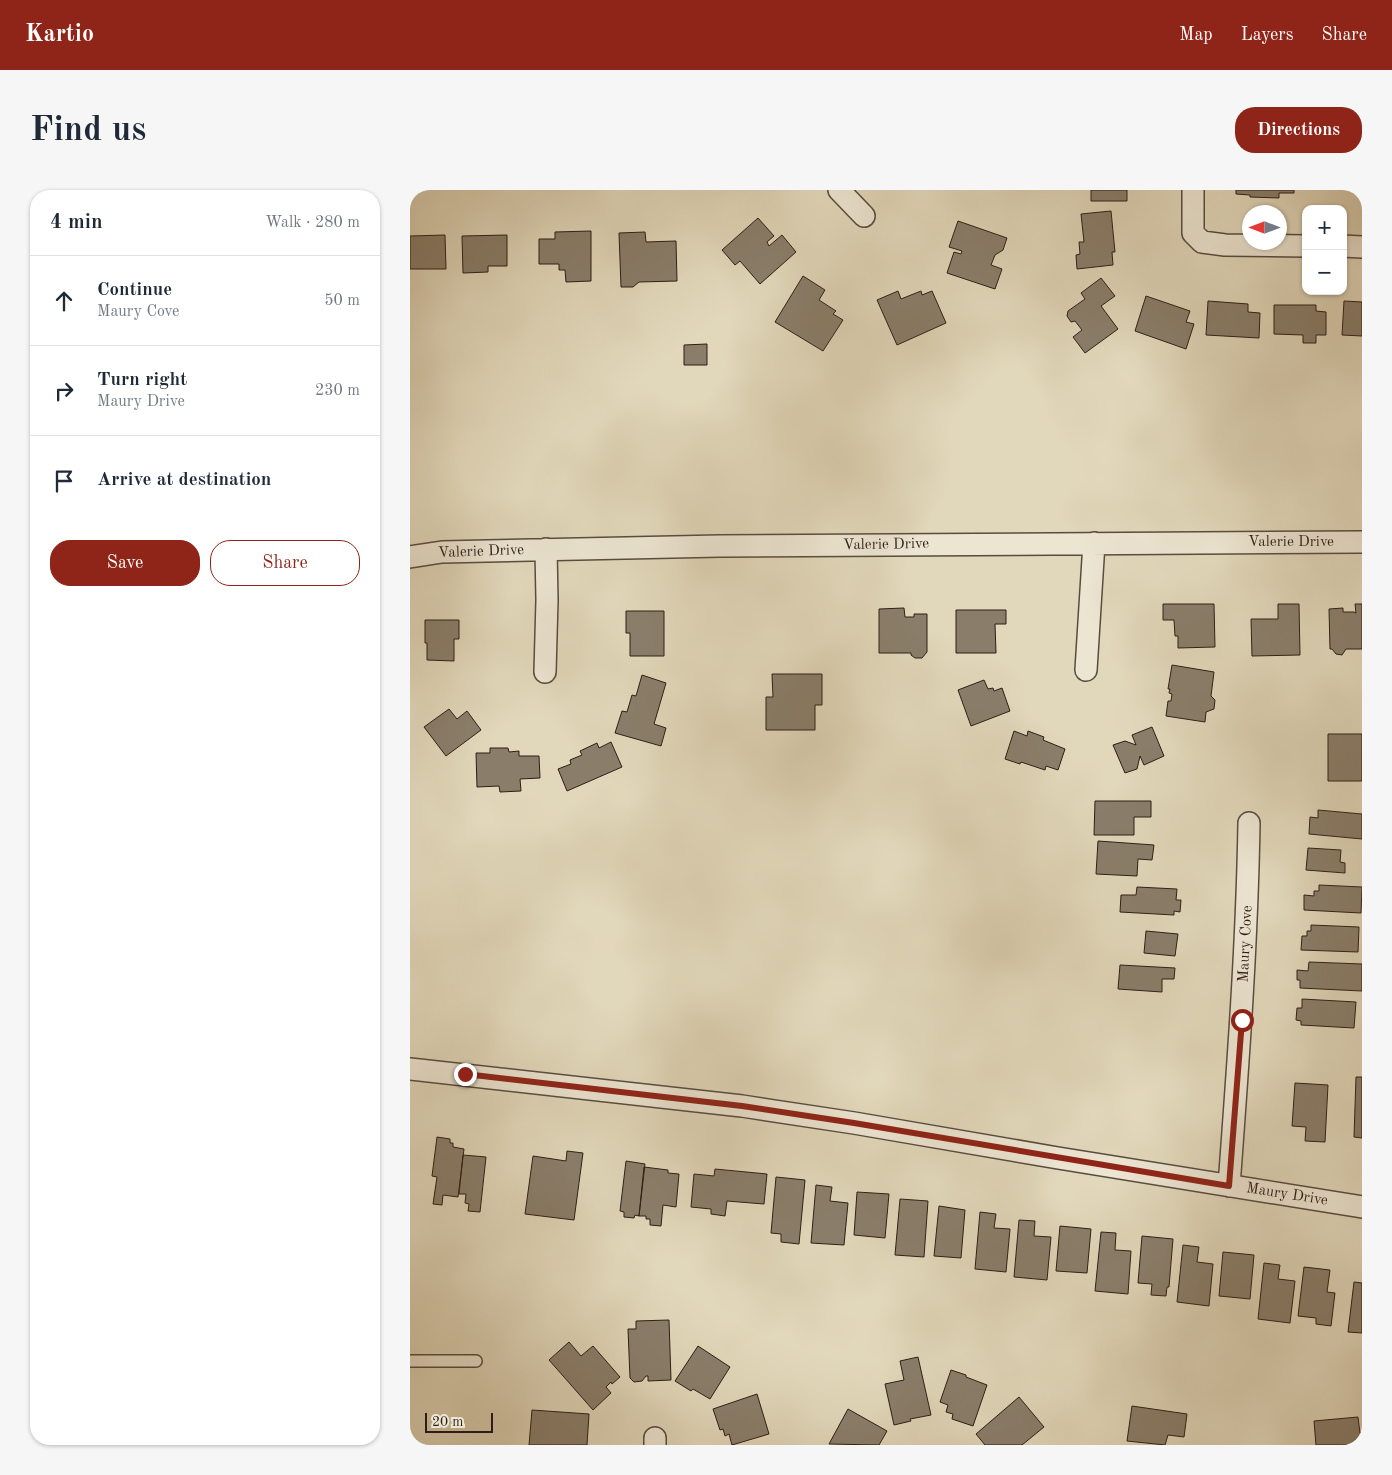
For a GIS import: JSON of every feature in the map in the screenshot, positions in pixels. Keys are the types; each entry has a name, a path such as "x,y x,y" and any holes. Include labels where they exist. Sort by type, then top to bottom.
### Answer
{"street":[{"path":"839,190 864,216"},
{"path":"1193,190 1193,233 1202,242 1225,245 1302,246"},
{"path":"1347,246 1362,247"},
{"name":"Valerie Drive","path":"410,557 442,552 546,550 1094,543 1362,542"},
{"path":"1086,670 1094,543"},
{"path":"544,672 547,600 546,550"},
{"name":"Maury Cove","path":"1229,1186 1242,1020 1248,904 1248,823"},
{"name":"Maury Drive","path":"410,1069 742,1106 1362,1207"}],"lane":[{"path":"410,1361 476,1361"}],"building":[{"path":"1091,190 1127,190 1127,201 1091,201"},
{"path":"1236,190 1294,190 1294,193 1279,193 1279,198 1250,197 1250,195 1236,194"},
{"path":"1111,211 1115,252 1112,252 1113,265 1077,269 1076,255 1080,254 1079,242 1084,242 1081,214"},
{"path":"758,218 774,236 767,242 769,246 782,235 796,252 760,284 740,261 735,265 722,250"},
{"path":"958,221 1007,238 1003,250 995,255 991,265 1002,269 995,289 947,273 954,252 961,254 962,251 949,247"},
{"path":"591,231 591,281 566,282 565,270 559,270 559,264 539,264 539,239 555,239 555,232"},
{"path":"645,232 646,242 676,241 677,281 639,282 633,287 621,287 619,233"},
{"path":"445,235 446,269 410,269 410,236"},
{"path":"507,235 507,266 488,266 488,272 463,273 462,236"},
{"path":"803,276 825,290 819,300 836,311 833,314 843,320 823,351 775,322"},
{"path":"1101,278 1115,296 1101,306 1118,329 1085,353 1073,337 1082,330 1075,321 1071,322 1067,316 1068,311 1085,299 1081,293"},
{"path":"898,291 901,299 921,291 922,295 932,291 946,323 897,345 877,300"},
{"path":"1146,296 1190,311 1186,322 1194,324 1186,349 1135,331"},
{"path":"1208,301 1248,304 1248,312 1260,313 1259,338 1206,335"},
{"path":"1344,301 1362,302 1362,336 1342,335"},
{"path":"1274,305 1316,305 1316,311 1326,312 1326,335 1316,335 1316,343 1303,343 1303,335 1274,334"},
{"path":"707,344 707,365 684,365 684,345"},
{"path":"1163,604 1214,604 1215,647 1178,648 1178,636 1175,636 1174,620 1163,620"},
{"path":"1278,604 1299,604 1300,655 1252,656 1251,619 1278,619"},
{"path":"1355,604 1362,604 1362,649 1346,649 1342,655 1336,654 1330,649 1329,609 1343,608 1343,612 1356,613"},
{"path":"904,608 905,617 914,617 914,614 927,614 927,652 922,658 915,658 911,653 879,653 879,609"},
{"path":"956,610 1006,610 1006,624 995,624 996,653 956,653"},
{"path":"626,611 664,611 664,656 630,656 630,633 626,633"},
{"path":"425,620 459,620 459,639 454,639 454,661 427,660"},
{"path":"1172,665 1214,672 1211,696 1215,700 1214,709 1206,712 1205,722 1166,716 1168,701 1171,701 1172,694 1169,693 1170,689 1168,689"},
{"path":"772,674 822,674 822,705 815,705 815,730 766,730 766,697 773,697"},
{"path":"642,675 666,683 654,724 666,728 661,746 615,733 622,711 627,712 632,695 636,696"},
{"path":"984,680 988,689 993,688 994,691 1002,688 1010,711 971,726 958,690"},
{"path":"449,709 457,719 467,711 481,730 446,756 424,727"},
{"path":"1152,727 1164,756 1144,765 1140,756 1137,769 1125,773 1113,745 1125,741 1136,745 1132,735"},
{"path":"1014,731 1027,736 1028,731 1044,737 1043,740 1065,749 1058,770 1046,766 1045,770 1005,759"},
{"path":"1328,734 1362,734 1362,781 1328,781"},
{"path":"611,742 622,767 567,791 558,769 571,764 570,760 582,755 580,751 597,743 599,748"},
{"path":"490,748 508,748 509,752 519,751 519,756 539,756 540,778 520,779 521,791 500,792 499,786 477,787 476,753 490,753"},
{"path":"1095,801 1151,801 1151,817 1134,817 1134,835 1094,835"},
{"path":"1318,810 1362,814 1362,839 1309,834 1310,817 1318,818"},
{"path":"1098,841 1154,845 1152,860 1138,859 1137,876 1096,874"},
{"path":"1308,848 1341,850 1340,862 1345,863 1345,873 1306,870"},
{"path":"1319,885 1362,887 1361,913 1304,910 1304,895 1314,896 1314,891 1319,891"},
{"path":"1137,887 1177,889 1176,900 1181,900 1180,912 1174,911 1174,915 1120,912 1121,895 1136,895"},
{"path":"1311,925 1359,927 1358,952 1301,950 1302,936 1307,936 1307,931 1311,931"},
{"path":"1146,931 1178,934 1175,956 1144,953"},
{"path":"1309,962 1362,964 1362,991 1300,988 1300,980 1297,980 1297,970 1308,971"},
{"path":"1120,965 1175,968 1174,979 1162,979 1162,992 1118,989"},
{"path":"1302,999 1356,1002 1354,1028 1301,1025 1301,1021 1296,1020 1297,1008 1302,1008"},
{"path":"1356,1077 1362,1077 1362,1138 1354,1137"},
{"path":"1295,1083 1328,1085 1325,1142 1305,1141 1306,1127 1292,1126"},
{"path":"437,1137 450,1139 453,1147 464,1149 458,1197 443,1195 442,1205 433,1204 437,1177 432,1176"},
{"path":"567,1151 583,1153 574,1220 525,1214 533,1156 566,1161"},
{"path":"463,1155 486,1157 480,1212 468,1211 469,1204 465,1203 466,1194 459,1194"},
{"path":"626,1161 645,1164 639,1216 635,1215 634,1218 624,1217 624,1212 620,1211"},
{"path":"644,1167 668,1170 668,1173 679,1174 676,1207 663,1205 661,1226 650,1225 650,1219 646,1219 646,1216 639,1216"},
{"path":"715,1169 767,1174 764,1204 727,1201 725,1216 711,1214 711,1209 691,1207 694,1174 714,1176"},
{"path":"776,1177 805,1180 799,1244 781,1242 781,1234 771,1233"},
{"path":"816,1185 832,1187 830,1201 848,1203 844,1245 811,1243"},
{"path":"857,1192 889,1194 885,1238 854,1235"},
{"path":"900,1199 928,1201 924,1257 895,1255"},
{"path":"939,1206 965,1210 961,1258 934,1256"},
{"path":"980,1212 996,1214 994,1228 1010,1229 1006,1272 975,1269"},
{"path":"1019,1220 1035,1221 1034,1236 1051,1237 1047,1280 1014,1277"},
{"path":"1060,1226 1091,1229 1087,1273 1056,1271"},
{"path":"1101,1232 1116,1233 1115,1250 1131,1251 1128,1294 1095,1291"},
{"path":"1142,1236 1173,1239 1169,1287 1167,1287 1166,1296 1151,1295 1152,1284 1138,1283"},
{"path":"1183,1245 1199,1247 1197,1262 1213,1264 1209,1306 1177,1302"},
{"path":"1223,1252 1254,1255 1250,1299 1219,1296"},
{"path":"1264,1263 1280,1265 1278,1279 1295,1281 1290,1323 1258,1319"},
{"path":"1304,1267 1330,1270 1327,1292 1335,1293 1331,1326 1316,1324 1316,1318 1298,1316"},
{"path":"1354,1282 1362,1283 1362,1333 1348,1332"},
{"path":"669,1320 671,1380 648,1381 648,1376 646,1376 642,1381 634,1382 630,1378 628,1329 636,1329 636,1321"},
{"path":"569,1342 581,1356 593,1346 620,1377 606,1387 611,1393 593,1410 549,1360"},
{"path":"698,1346 730,1367 710,1399 693,1389 691,1391 675,1381"},
{"path":"918,1357 931,1415 910,1419 911,1421 894,1425 885,1384 904,1380 900,1361"},
{"path":"951,1370 987,1385 973,1426 952,1419 953,1414 946,1412 948,1405 940,1402"},
{"path":"757,1394 769,1434 732,1445 729,1434 725,1436 723,1429 720,1430 713,1409"},
{"path":"1019,1397 1044,1427 1022,1445 985,1445 976,1434"},
{"path":"1132,1406 1187,1414 1184,1437 1168,1435 1165,1445 1127,1441"},
{"path":"848,1409 887,1431 879,1445 829,1444"},
{"path":"532,1410 589,1414 587,1445 529,1445"},
{"path":"1358,1417 1360,1433 1362,1433 1362,1445 1316,1445 1314,1421"}],"route":[{"path":"465,1074 622,1094 742,1106 1229,1186 1242,1020"}]}
